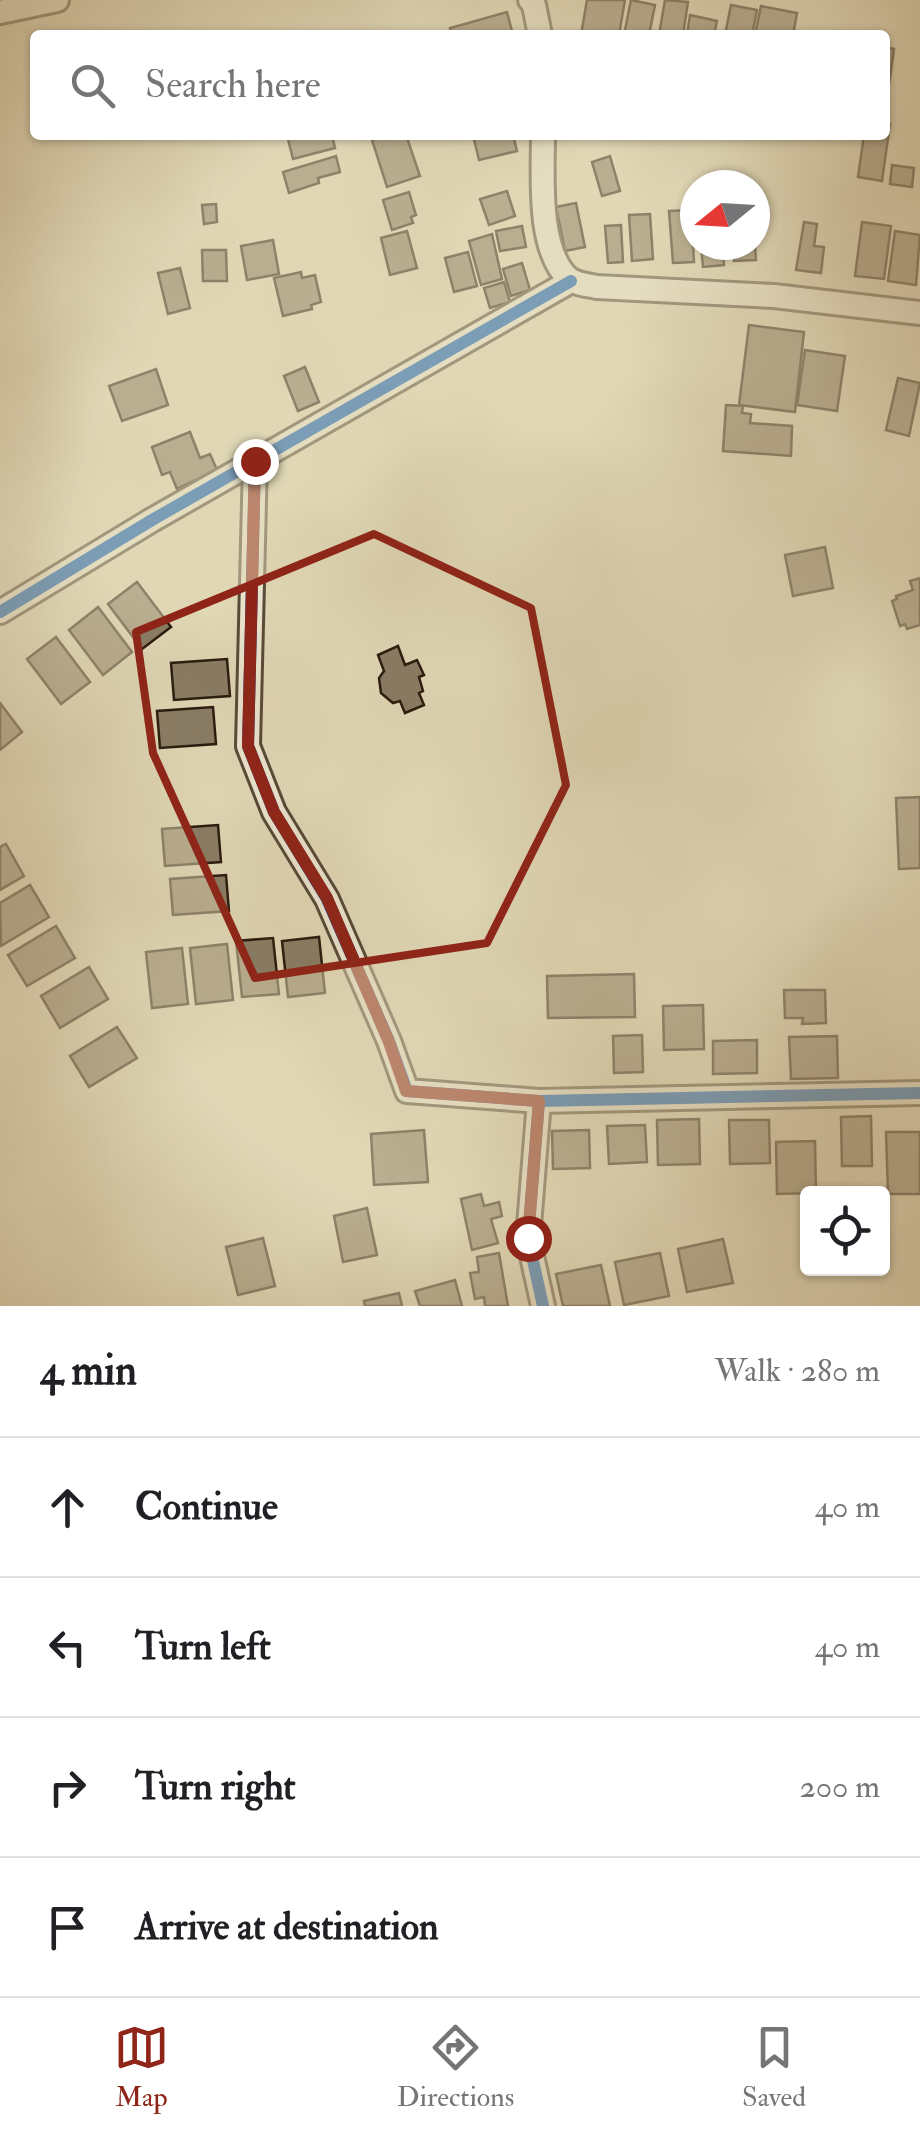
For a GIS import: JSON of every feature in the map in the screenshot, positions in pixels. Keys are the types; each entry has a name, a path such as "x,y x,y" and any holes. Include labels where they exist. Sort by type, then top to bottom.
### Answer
{"street":[{"path":"0,12 57,0"},
{"path":"537,2 540,30"},
{"path":"543,140 543,192 552,258 571,281 597,287 774,296 920,313"},
{"path":"0,612 571,281"},
{"path":"255,461 248,746 274,812 327,898 406,1091 539,1101 920,1093"},
{"path":"539,1101 528,1238 544,1306"}],"highlighted area":[{"path":"374,534 531,608 566,785 487,943 255,978 153,753 136,632"}],"building":[{"path":"587,0 625,0 620,30 582,30"},
{"path":"631,0 655,5 650,30 625,30"},
{"path":"665,0 688,2 684,30 660,30"},
{"path":"731,5 757,10 753,30 726,30"},
{"path":"761,6 797,13 794,30 756,30"},
{"path":"507,12 512,30 451,30"},
{"path":"690,15 717,21 715,30 688,30"},
{"path":"288,140 333,140 335,148 293,159"},
{"path":"372,140 408,140 420,176 387,187"},
{"path":"474,140 514,140 517,151 479,160"},
{"path":"863,140 888,140 882,181 858,177"},
{"path":"336,156 340,172 289,193 283,172"},
{"path":"610,156 620,191 602,196 592,162"},
{"path":"892,165 914,168 912,187 890,184"},
{"path":"507,191 515,216 489,225 480,199"},
{"path":"409,192 416,215 411,217 413,223 392,230 383,200"},
{"path":"576,203 585,247 565,251 556,207"},
{"path":"216,204 217,222 204,224 202,205"},
{"path":"680,210 680,260 694,262 673,263 669,211"},
{"path":"650,214 653,259 632,261 629,215"},
{"path":"804,222 817,224 814,246 824,247 821,273 796,270"},
{"path":"862,222 891,226 884,279 855,276"},
{"path":"621,225 623,262 608,263 605,226"},
{"path":"522,226 526,247 500,251 496,231"},
{"path":"407,231 417,268 390,275 381,238"},
{"path":"895,231 920,235 916,285 888,281"},
{"path":"492,234 502,279 481,285 469,241"},
{"path":"273,240 279,274 247,280 241,246"},
{"path":"202,250 226,250 227,281 203,281"},
{"path":"468,252 477,286 454,292 445,258"},
{"path":"702,260 724,260 724,265 703,267"},
{"path":"522,263 530,290 511,296 503,269"},
{"path":"180,268 190,308 168,314 158,273"},
{"path":"301,272 302,278 315,275 321,302 311,305 312,309 283,316 274,278"},
{"path":"504,282 510,302 490,308 484,288"},
{"path":"749,325 804,332 795,412 739,405"},
{"path":"805,350 845,356 837,411 797,405"},
{"path":"305,367 319,402 298,411 284,376"},
{"path":"156,369 168,405 122,421 109,386"},
{"path":"898,378 920,383 909,436 886,430"},
{"path":"726,405 743,406 742,413 751,414 750,423 792,426 791,456 723,451"},
{"path":"190,432 200,458 210,454 217,470 177,489 170,472 162,475 152,447"},
{"path":"825,547 833,588 793,596 785,555"},
{"path":"920,578 920,625 907,629 905,624 900,626 892,601 913,590 910,581"},
{"path":"137,582 171,627 142,649 108,604"},
{"path":"98,607 132,652 103,675 69,630"},
{"path":"56,637 90,682 61,704 27,659"},
{"path":"398,646 405,665 417,660 424,675 419,677 423,691 419,693 424,705 405,713 400,701 393,703 381,693 379,678 384,671 378,655"},
{"path":"227,659 230,696 174,700 171,663"},
{"path":"0,703 22,732 0,750"},
{"path":"213,707 216,744 160,748 157,711"},
{"path":"920,797 920,868 899,869 896,798"},
{"path":"218,825 221,862 165,866 162,829"},
{"path":"6,844 24,876 0,890 0,847"},
{"path":"226,875 229,911 173,915 170,879"},
{"path":"30,885 49,917 1,946 0,903"},
{"path":"56,926 75,958 27,986 8,955"},
{"path":"319,937 325,993 288,997 282,941"},
{"path":"273,938 279,994 242,997 236,941"},
{"path":"227,944 233,1000 196,1004 190,948"},
{"path":"182,948 188,1004 152,1008 146,952"},
{"path":"89,967 108,999 60,1028 41,996"},
{"path":"634,974 635,1017 548,1018 547,976"},
{"path":"784,990 825,990 826,1023 802,1024 803,1018 785,1018"},
{"path":"703,1005 704,1049 664,1050 663,1006"},
{"path":"117,1027 137,1058 89,1087 70,1056"},
{"path":"642,1035 643,1072 614,1073 613,1036"},
{"path":"837,1036 838,1078 791,1079 789,1037"},
{"path":"757,1040 757,1073 713,1074 713,1041"},
{"path":"871,1116 872,1166 842,1166 841,1117"},
{"path":"699,1119 700,1164 658,1165 657,1120"},
{"path":"729,1120 769,1120 770,1163 730,1164"},
{"path":"645,1125 647,1162 609,1164 607,1126"},
{"path":"424,1130 428,1182 374,1185 371,1134"},
{"path":"589,1130 590,1168 553,1169 552,1131"},
{"path":"886,1132 920,1132 920,1194 890,1194"},
{"path":"815,1141 816,1186 800,1186 800,1193 777,1194 776,1142"},
{"path":"481,1194 484,1206 499,1202 502,1216 491,1219 498,1243 472,1250 461,1199"},
{"path":"367,1208 377,1255 343,1262 334,1216"},
{"path":"263,1238 275,1286 238,1295 226,1247"},
{"path":"723,1239 733,1283 687,1292 678,1249"},
{"path":"499,1253 508,1306 485,1306 484,1297 475,1299 470,1273 479,1272 477,1257"},
{"path":"660,1253 669,1296 624,1305 615,1262"},
{"path":"601,1265 610,1306 563,1306 556,1274"},
{"path":"455,1280 462,1306 420,1306 415,1291"},
{"path":"399,1293 402,1306 365,1306 364,1301"}],"cycle path":[{"path":"0,612 152,520 571,281"},
{"path":"255,461 248,746 274,812 327,899 407,1091 539,1101 528,1238 543,1306"},
{"path":"539,1101 920,1093"}],"route":[{"path":"255,461 248,746 274,812 327,898 406,1091 539,1101 528,1238"}]}
